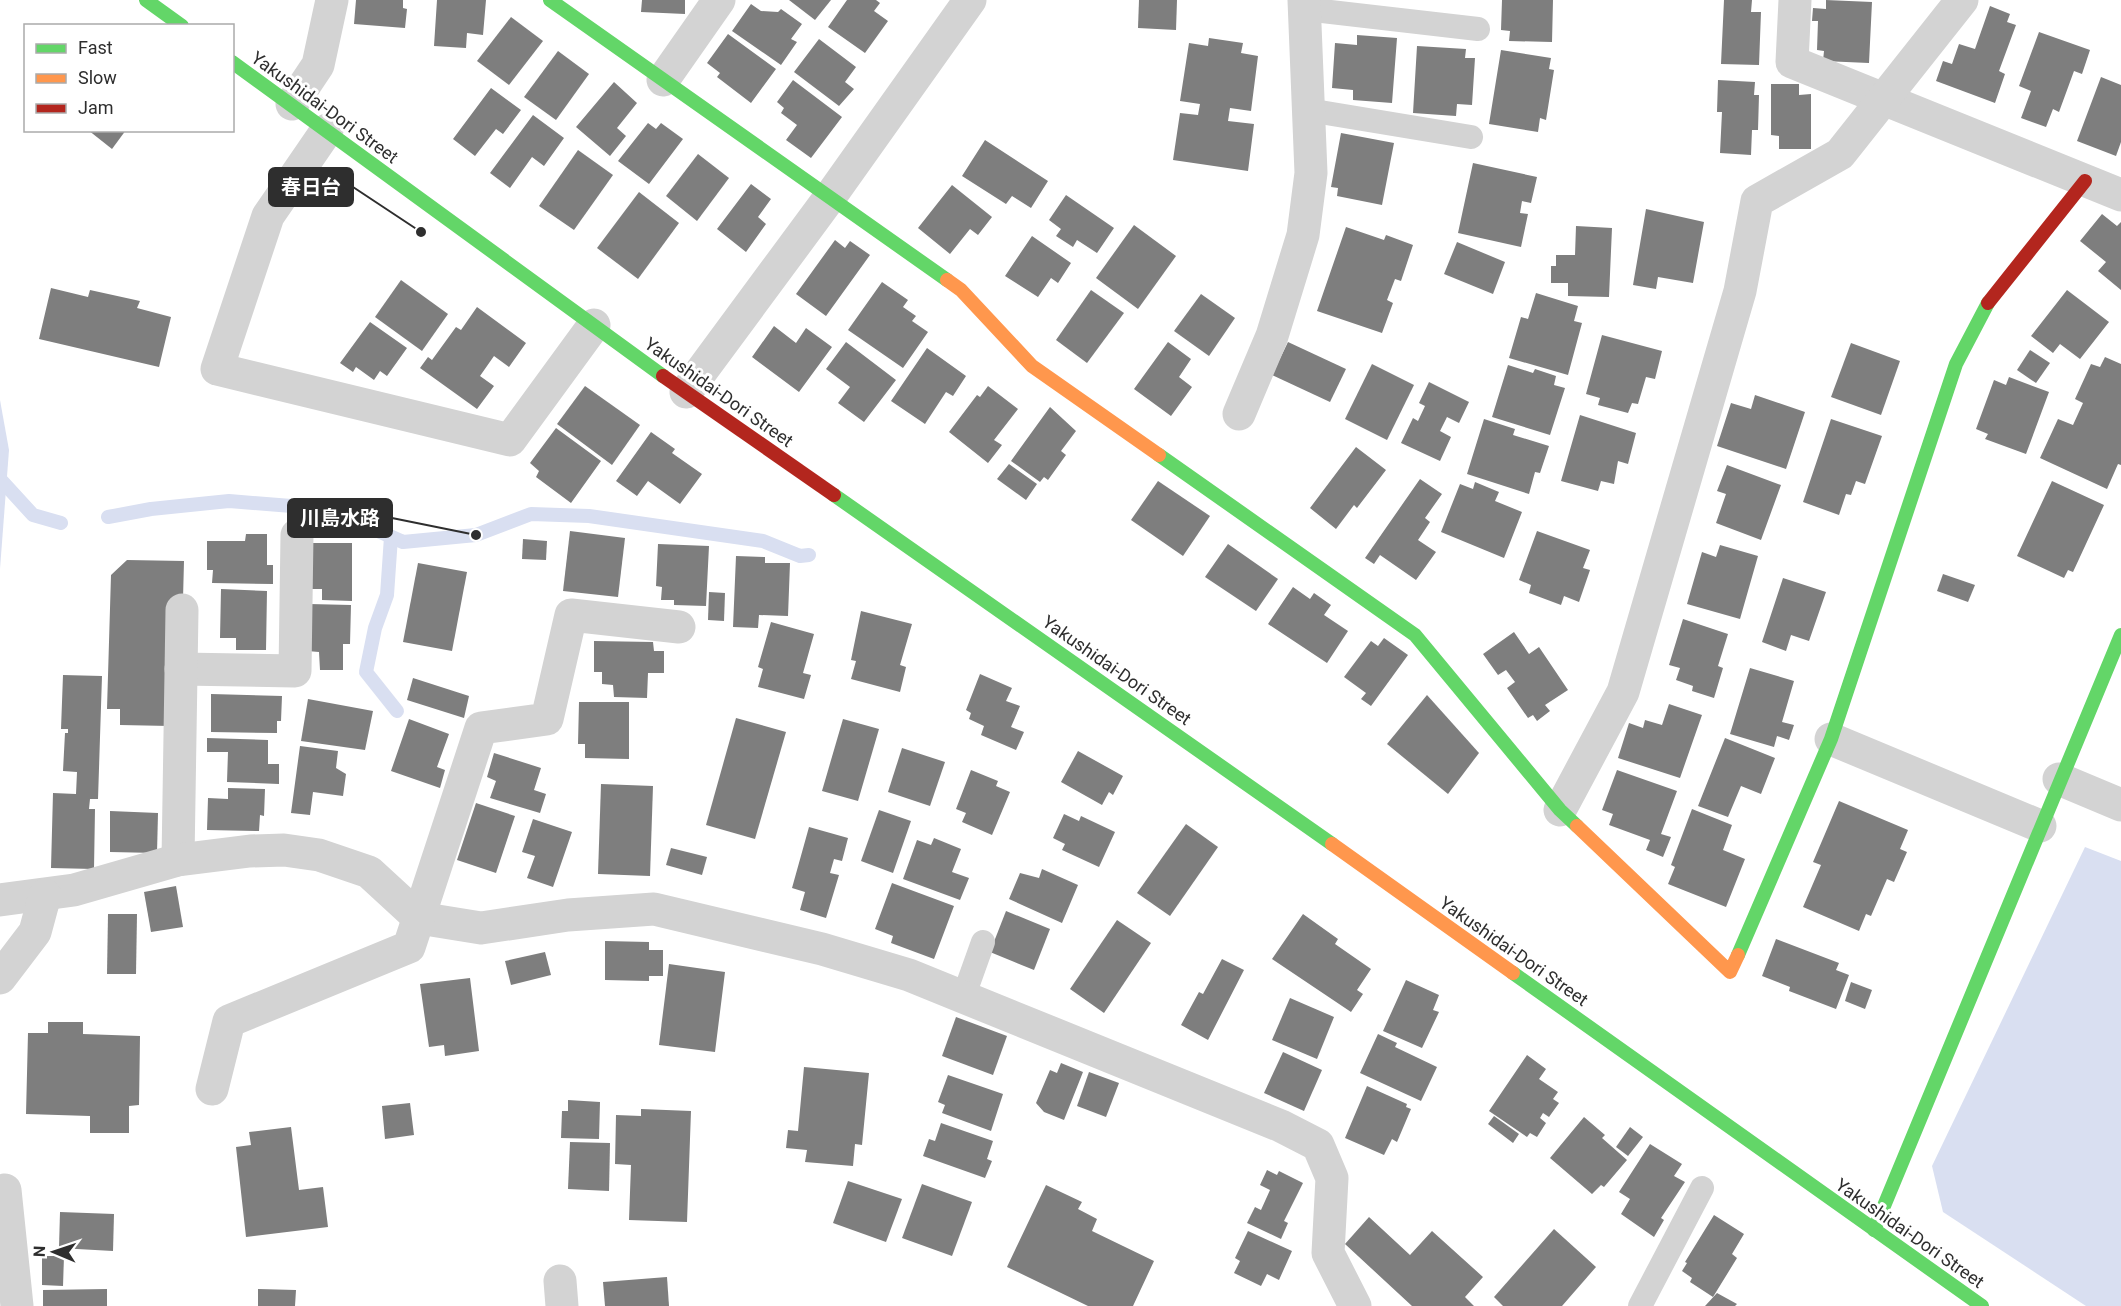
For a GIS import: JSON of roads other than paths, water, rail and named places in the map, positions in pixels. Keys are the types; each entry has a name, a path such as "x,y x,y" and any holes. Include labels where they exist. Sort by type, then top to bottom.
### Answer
{"street":[{"path":"146,0 179,24"},
{"path":"292,104 318,65 332,0"},
{"path":"550,0 962,290 1032,366 1415,635 1560,810 1730,972 1831,740 1956,364 1990,299 2085,181"},
{"path":"663,80 719,0"},
{"path":"686,392 830,197 970,0"},
{"path":"1795,0 1791,62 2121,195"},
{"path":"1560,810 1623,692 1740,291 1757,201 1840,154 1962,0"},
{"path":"1239,414 1272,336 1303,235 1311,173 1304,4"},
{"name":"Yakushidai-Dori Street","path":"234,63 686,392 1188,741 1982,1306"},
{"path":"327,130 268,216 217,369 510,440 594,325"},
{"path":"181,669 295,670 297,535"},
{"path":"178,860 182,610"},
{"path":"212,1089 229,1021 409,947 481,728 547,719 571,615 679,627"},
{"path":"1874,1230 2059,779 2121,635"},
{"path":"1831,740 2040,826"},
{"path":"2059,779 2121,806"},
{"path":"0,900 74,890 178,860 250,851 284,850 319,855 369,872 419,918 481,928 568,915 654,909 822,949 909,975 1281,1126 1318,1145 1332,1178 1328,1252 1355,1306"},
{"path":"0,978 35,932 45,895"},
{"path":"5,1190 17,1306"}],"lane":[{"path":"1304,4 1478,29"},
{"path":"1308,110 1471,137"},
{"path":"963,998 983,942"},
{"path":"1640,1306 1702,1188"}],"water":[{"path":"0,400 9,450 0,569"},
{"path":"2085,847 2121,861 2121,1306 2086,1306 1943,1212 1932,1166"}],"waterway":[{"path":"0,479 33,515 61,523"},
{"path":"108,517 151,509 229,501 329,509 403,542 476,535 531,514 589,516 763,541 800,556 809,555"},
{"path":"391,537 387,595 375,628 366,672 397,711"}],"place":[{"name":"春日台","path":"421,232"},
{"name":"川島水路","path":"476,535"}]}
